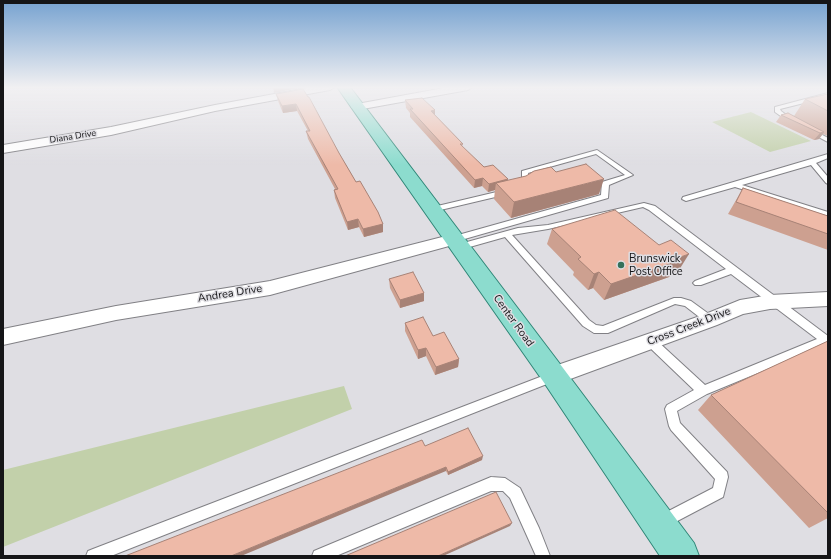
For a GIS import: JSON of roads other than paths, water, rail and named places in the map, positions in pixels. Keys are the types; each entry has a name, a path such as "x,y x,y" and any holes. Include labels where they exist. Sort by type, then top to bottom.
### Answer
{"main road":[{"name":"Center Road","path":"361,113 554,376 681,556"}],"street":[{"name":"Diana Drive","path":"3,149 111,131 192,113"},
{"name":"Andrea Drive","path":"3,337 116,313 270,288 456,243"},
{"name":"Cross Creek Drive","path":"554,376 651,342 740,307 773,301 828,299"}],"lane":[{"path":"779,113 796,124"},
{"path":"803,127 828,140"},
{"path":"432,210 520,188 526,184 524,172 597,152 630,175 605,184 605,196 510,223 456,243"},
{"path":"686,199 828,156"},
{"path":"812,162 828,182"},
{"path":"735,185 828,214"},
{"path":"456,243 548,227 638,205 644,205 652,208 827,341"},
{"path":"507,234 586,323 594,329 604,330 674,301 681,301 688,304 710,320"},
{"path":"698,283 732,270"},
{"path":"659,524 718,492 722,478 675,426 671,409 702,391 827,341"},
{"path":"651,342 702,391"},
{"path":"93,556 554,376"},
{"path":"319,556 491,484 505,484 515,493 543,556"}],"place":[{"name":"Brunswick Post Office","path":"621,265"}]}
